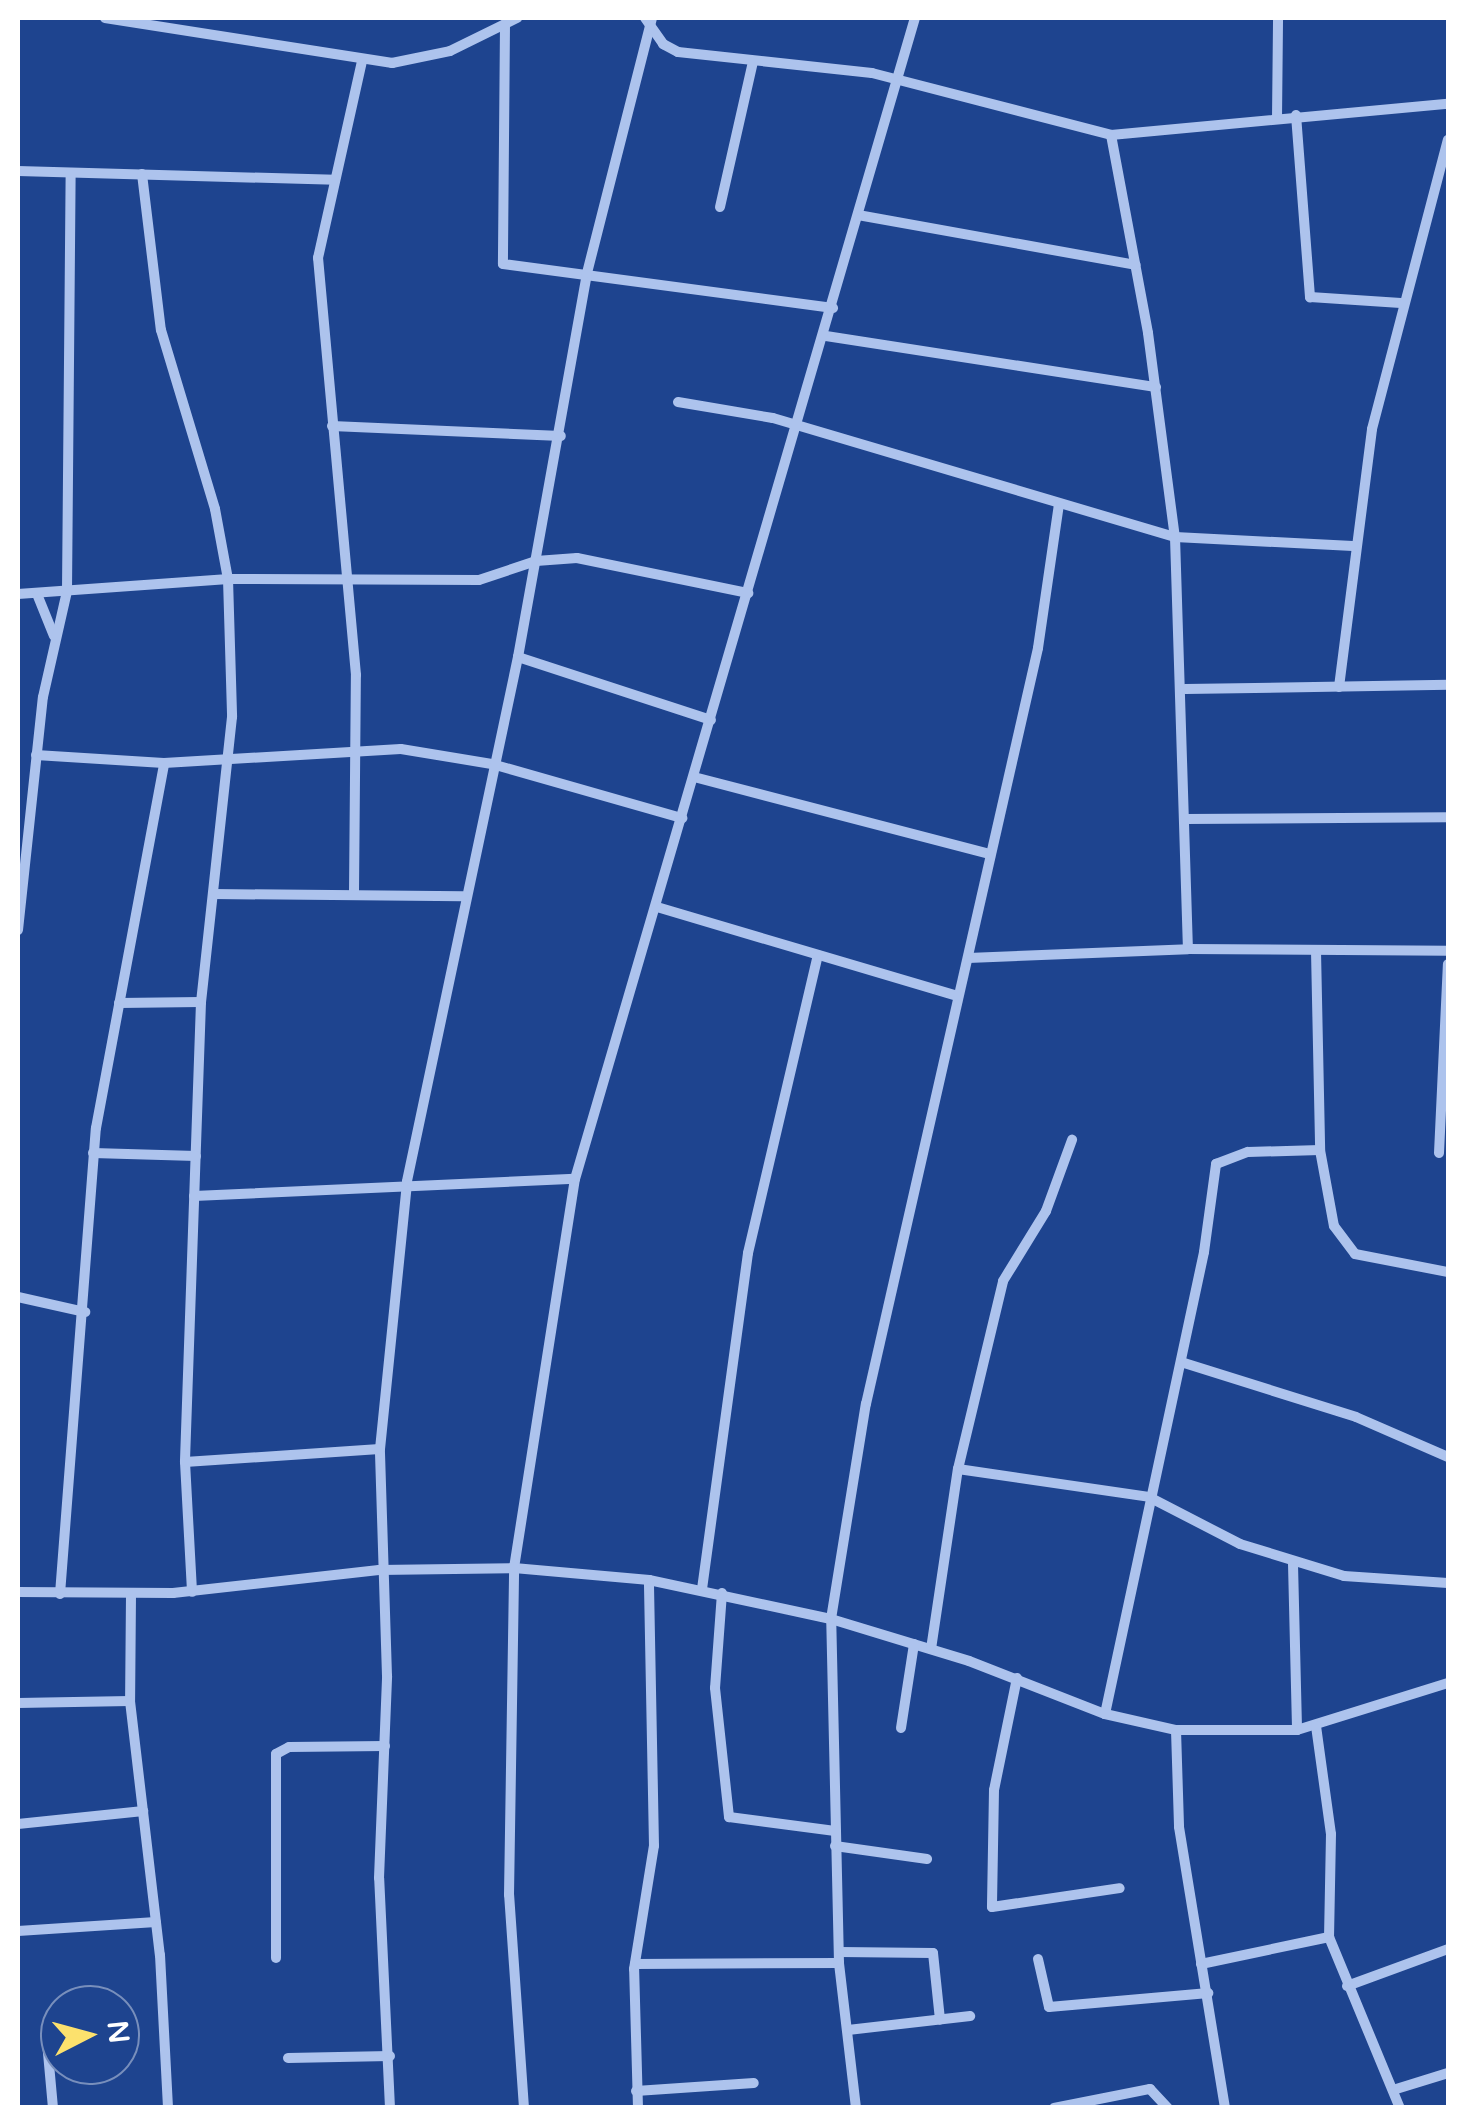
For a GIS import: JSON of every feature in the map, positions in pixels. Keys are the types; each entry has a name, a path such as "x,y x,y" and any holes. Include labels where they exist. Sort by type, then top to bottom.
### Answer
{"street":[{"path":"105,18 362,61 412,61 518,18"},
{"path":"524,2108 508,1896 514,1568 576,1179 826,336 894,79 916,18"},
{"path":"1277,118 1278,18"},
{"path":"649,21 678,52 894,79 1110,135 1448,104"},
{"path":"390,2108 379,1878 384,1746 380,1449 407,1182 464,896 518,657 588,273 649,21"},
{"path":"506,24 500,259 506,266 588,273 834,308"},
{"path":"354,892 359,748 348,580 318,258 362,61"},
{"path":"720,206 753,62"},
{"path":"1296,115 1310,297 1401,303"},
{"path":"1110,135 1156,388 1175,536 1185,689 1188,949"},
{"path":"1338,687 1353,546 1401,303 1448,140"},
{"path":"18,170 336,180"},
{"path":"18,930 36,755 54,637 68,591 72,174"},
{"path":"142,174 161,330 215,509 228,579 232,716 201,1002 194,1196 186,1462 192,1592"},
{"path":"858,215 1136,265"},
{"path":"826,336 1156,388"},
{"path":"678,402 799,426 1175,536 1353,546"},
{"path":"332,426 561,436"},
{"path":"856,2108 839,1958 831,1619 866,1404 1038,648 1060,504"},
{"path":"18,594 228,579 490,579 536,561 577,558 748,593"},
{"path":"37,594 54,637"},
{"path":"518,657 711,720"},
{"path":"1185,689 1448,685"},
{"path":"36,755 164,764 359,748 492,764 682,818"},
{"path":"60,1594 93,1152 164,764"},
{"path":"694,777 989,854"},
{"path":"1185,819 1448,817"},
{"path":"213,894 354,892 464,896"},
{"path":"656,907 957,996"},
{"path":"968,958 1188,949 1448,951"},
{"path":"1316,952 1320,1150 1342,1243 1381,1262 1448,1272"},
{"path":"702,1589 748,1253 818,955"},
{"path":"1439,1153 1448,964"},
{"path":"118,1003 201,1002"},
{"path":"931,1649 958,1469 1003,1281 1046,1211 1072,1140"},
{"path":"1105,1714 1180,1362 1216,1164 1248,1152 1320,1150"},
{"path":"93,1152 196,1156"},
{"path":"194,1196 407,1182 576,1179"},
{"path":"18,1298 84,1312"},
{"path":"1180,1362 1356,1417 1448,1456"},
{"path":"186,1462 380,1449"},
{"path":"958,1469 1149,1497 1204,1528 1293,1564 1344,1576 1448,1583"},
{"path":"1293,1564 1297,1730"},
{"path":"18,1592 192,1592 379,1570 514,1568 648,1580 831,1619 1017,1678 1105,1714 1176,1730 1297,1730 1448,1683"},
{"path":"638,2108 635,1964 654,1846 648,1580"},
{"path":"722,1593 715,1688 729,1817 835,1831"},
{"path":"131,1594 130,1702 156,1922 168,2108"},
{"path":"901,1728 914,1644"},
{"path":"1017,1678 994,1790 992,1906 1120,1888"},
{"path":"18,1702 130,1702"},
{"path":"1316,1726 1331,1834 1329,1936 1400,2108"},
{"path":"1176,1730 1179,1827 1225,2106 1211,2108"},
{"path":"276,1958 276,1754 290,1747 384,1746"},
{"path":"18,1824 143,1811"},
{"path":"835,1846 927,1859"},
{"path":"18,1931 156,1922"},
{"path":"1202,1964 1329,1936"},
{"path":"1348,1986 1448,1949"},
{"path":"635,1964 933,1952 940,2020"},
{"path":"1038,1959 1049,2007 1208,1993"},
{"path":"848,2030 970,2016"},
{"path":"288,2058 390,2056"},
{"path":"1393,2090 1448,2073"},
{"path":"636,2091 754,2083"},
{"path":"1054,2108 1150,2089 1168,2108"}]}
